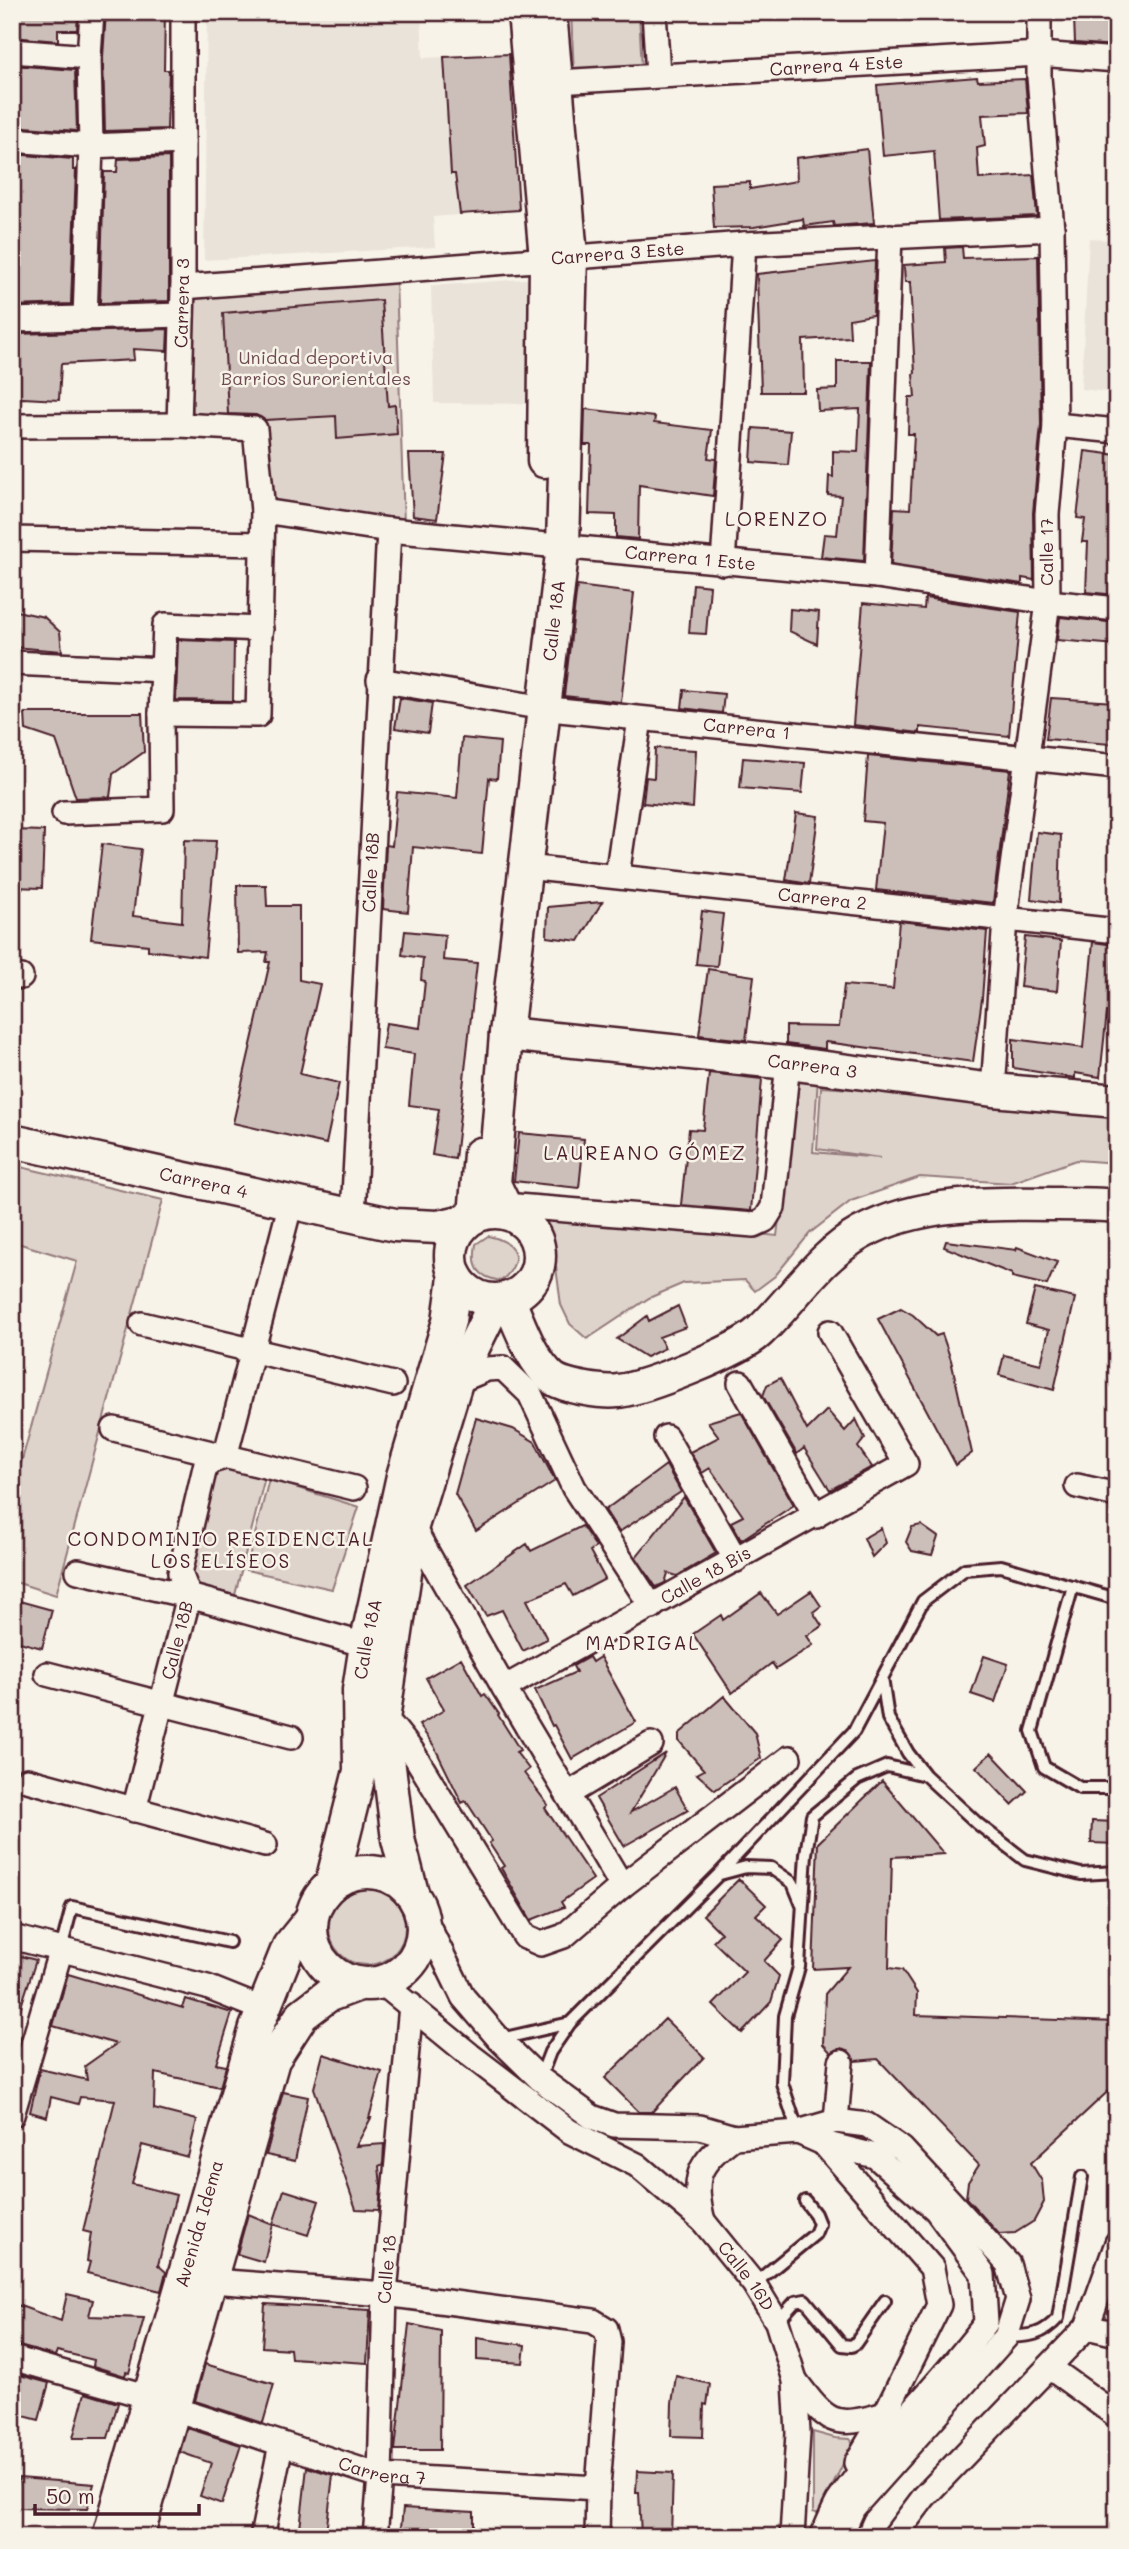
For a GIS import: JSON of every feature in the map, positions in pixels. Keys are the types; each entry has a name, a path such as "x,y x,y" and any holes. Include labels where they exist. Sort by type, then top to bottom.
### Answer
{"main road":[{"name":"Calle 18A","path":"524,12 559,257"},
{"name":"Calle 18A","path":"472,1218 553,545 559,257 556,82 550,12"},
{"name":"Calle 18A","path":"511,1211 494,1184 506,1034 526,867 535,707"},
{"name":"Carrera 3","path":"506,1034 788,1063 993,1090 1117,1101"},
{"name":"Carrera 4","path":"12,1141 396,1225 438,1227 472,1218"},
{"path":"502,1300 531,1350 553,1379 598,1392 619,1391 707,1361 757,1334 833,1251 890,1220 932,1208 1020,1203 1117,1206"},
{"path":"511,1211 530,1229 537,1244 539,1260 534,1276 524,1290 502,1300 480,1298 466,1290 453,1269 451,1246 457,1232 472,1218 511,1211"},
{"name":"Carrera 4","path":"396,1225 453,1269"},
{"name":"Calle 18A","path":"332,1882 360,1771 359,1690 366,1645 403,1476 449,1321 453,1269"},
{"name":"Calle 18A","path":"417,1903 398,1839 383,1718 412,1526 456,1382 502,1300"},
{"path":"374,1871 395,1878 417,1903 423,1935 416,1956 402,1973 370,1983 338,1977 322,1962 312,1942 310,1920 317,1899 332,1882 352,1872 374,1871"},
{"name":"Avenida Idema","path":"137,2537 162,2403 262,2008 289,1946 310,1920"},
{"name":"Avenida Idema","path":"109,2537 212,2281 273,2060 302,2015 327,1996 370,1983"}],"street":[{"path":"85,318 92,12"},
{"name":"Carrera 3","path":"179,425 183,286 183,12"},
{"path":"654,12 658,74"},
{"name":"Calle 17","path":"993,1090 1005,919 1048,602 1046,514 1055,425 1052,229 1039,54 1039,12"},
{"path":"12,51 89,57"},
{"name":"Carrera 4 Este","path":"556,82 1039,54 1117,60"},
{"path":"12,140 91,146 183,142"},
{"name":"Carrera 3 Este","path":"183,286 744,244 1052,229"},
{"path":"877,576 890,236"},
{"path":"723,563 744,244"},
{"path":"12,320 182,315"},
{"path":"12,426 179,425 255,429 263,511 258,715 161,714"},
{"path":"1055,425 1117,431"},
{"name":"Carrera 1 Este","path":"263,511 389,530 877,576 1048,602 1117,609"},
{"name":"Calle 18B","path":"353,1215 379,680 389,530"},
{"path":"12,539 262,544"},
{"path":"64,814 162,809 161,714 165,625 261,629"},
{"path":"12,663 164,670"},
{"name":"Carrera 1","path":"379,680 535,707 1117,766"},
{"path":"617,876 639,719"},
{"name":"Carrera 2","path":"526,867 1117,931"},
{"path":"511,1211 754,1225 765,1220 773,1207 788,1063"},
{"path":"225,1457 291,1202"},
{"path":"142,1324 393,1384"},
{"name":"Calle 18 Bis","path":"504,1688 906,1464 830,1332"},
{"path":"456,1382 487,1369 503,1368 530,1394 573,1488 652,1606"},
{"path":"740,1383 816,1516"},
{"path":"114,1429 354,1488"},
{"path":"666,1437 736,1560"},
{"name":"Calle 18B","path":"134,1810 189,1595 180,1573 206,1463 225,1457"},
{"path":"1077,1486 1117,1495"},
{"path":"412,1526 504,1688 622,1886"},
{"path":"78,1571 189,1595 366,1645"},
{"path":"47,1674 290,1737"},
{"path":"383,1718 393,1726 412,1751 526,1937 541,1944 564,1936 622,1886 789,1758"},
{"path":"568,1794 651,1744"},
{"path":"27,1780 265,1845"},
{"path":"417,1903 463,1997 540,2079 592,2117 614,2124 700,2127 734,2137 798,2132 836,2120 867,2125 902,2149 970,2218 1009,2264 1018,2299 1006,2337 853,2508 840,2537"},
{"path":"12,1937 208,1987 262,2008"},
{"path":"12,2115 61,1949"},
{"name":"Calle 16D","path":"370,1983 411,2005 470,2055 569,2131 637,2165 703,2221 754,2284 778,2322 795,2380 798,2433 792,2537"},
{"name":"Calle 18","path":"375,2537 380,2476 385,2294 411,2005"},
{"path":"836,2120 841,2062"},
{"path":"798,2132 823,2143 875,2155 936,2210 983,2274 986,2323 837,2504"},
{"path":"703,2221 696,2182 707,2161 734,2137"},
{"path":"822,2537 860,2452 886,2414 939,2305 932,2268 823,2143"},
{"path":"894,2537 924,2497 1087,2327 1117,2243"},
{"path":"212,2281 385,2294 593,2321 606,2329 609,2342 597,2537"},
{"path":"1087,2327 1117,2334"},
{"name":"Carrera 7","path":"12,2358 162,2403 380,2476 598,2488"},
{"path":"1049,2367 1117,2416"},
{"path":"795,2380 814,2406 834,2421 860,2421 886,2414"},
{"path":"262,2537 281,2444"}],"lane":[{"path":"537,2107 540,2079 551,2052 570,2023 719,1874 854,1731 923,1601 965,1569 1001,1566 1117,1599"},
{"path":"1073,1586 1032,1731 1044,1767 1080,1788 1117,1788"},
{"path":"882,1678 888,1718 908,1753 925,1775 978,1824 1025,1860 1081,1874 1117,1872"},
{"path":"798,2132 782,2083 785,2016 799,1967 806,1854 812,1816 857,1779 887,1766 925,1775"},
{"path":"719,1874 746,1867 771,1867 793,1884 803,1908"},
{"path":"61,1949 72,1907 229,1942"},
{"path":"500,2039 525,2036 570,2023"},
{"path":"1006,2337 1037,2335 1048,2329 1058,2318 1082,2176"},
{"path":"754,2284 815,2234 819,2224 804,2201"},
{"path":"778,2322 795,2302 805,2300 842,2344 851,2346 885,2301"}],"shaded area":[{"path":"207,12 421,12 423,58 509,54 519,210 433,217 435,247 204,260"},
{"path":"1089,238 1117,241 1117,393 1081,389"},
{"path":"538,278 535,404 434,403 431,286"}],"green space":[{"path":"571,12 639,12 642,70 574,74"},
{"name":"Unidad deportiva Barrios Surorientales","path":"396,280 404,525 266,505 255,426 193,425 190,295"},
{"path":"796,1075 818,1078 813,1152 880,1158 817,1149 821,1087 931,1094 1117,1115 1117,1163 1076,1160 1011,1183 920,1177 851,1201 810,1233 775,1276 755,1291 745,1280 684,1283 649,1298 587,1339 570,1324 561,1305 556,1267 534,1225 536,1210 777,1236"},
{"path":"12,1165 163,1200 56,1595 12,1581 12,1496 77,1261 14,1242 12,1246"},
{"path":"488,1236 506,1243 514,1253 513,1266 501,1281 481,1274 476,1265 476,1244"},
{"path":"216,1460 265,1477 235,1595 184,1582"},
{"path":"269,1479 359,1507 332,1589 246,1570"},
{"path":"367,1889 382,1892 394,1900 402,1912 405,1927 402,1942 394,1954 382,1962 367,1965 352,1962 340,1954 332,1942 329,1927 332,1912 340,1900 352,1892"},
{"path":"813,2432 850,2439 853,2443 819,2514 813,2512"}],"building":[{"path":"12,12 78,12 77,30 58,30 58,41 12,37"},
{"path":"106,12 165,12 164,70 169,70 167,129 105,131 103,57"},
{"path":"1117,15 1117,46 1075,43 1074,17"},
{"path":"509,54 519,210 460,214 455,174 451,174 444,57"},
{"path":"12,65 75,70 77,131 12,126"},
{"path":"977,77 978,81 1025,79 1028,113 982,115 985,146 977,148 979,179 1033,175 1037,216 939,220 934,151 883,156 877,85"},
{"path":"867,149 874,223 834,226 833,222 804,226 803,219 754,227 714,228 711,184 750,182 750,189 797,181 796,158"},
{"path":"12,154 73,159 73,170 76,170 71,304 12,306"},
{"path":"169,157 169,301 100,303 104,172 117,172 118,159"},
{"path":"962,247 963,258 1038,256 1041,424 1033,513 1034,580 1022,578 1022,584 891,564 894,508 910,509 914,434 908,434 909,397 915,397 915,373 910,282 905,282 904,265 946,262 945,248"},
{"path":"875,261 873,315 849,319 850,337 803,340 804,392 761,392 757,274"},
{"path":"381,300 388,406 395,405 397,434 337,439 336,416 265,420 256,415 228,414 223,313"},
{"path":"168,329 167,351 133,349 134,360 61,364 59,400 12,400 12,371 16,371 18,334"},
{"path":"837,361 871,361 864,561 821,557 824,534 837,535 841,496 828,495 829,476 833,477 833,451 858,452 860,409 818,411 817,390 837,389"},
{"path":"585,409 655,417 654,423 712,430 708,458 716,459 713,496 639,485 638,539 616,537 616,515 589,514 591,445 584,445"},
{"path":"753,428 791,431 788,465 751,462"},
{"path":"1085,451 1117,455 1117,595 1086,592 1088,542 1082,542 1085,519 1077,518"},
{"path":"409,454 446,454 437,519 413,516"},
{"path":"693,584 710,586 706,634 689,633"},
{"path":"577,586 634,593 621,702 564,696"},
{"path":"925,598 1020,612 1009,736 920,727 920,733 853,725 863,603 924,609"},
{"path":"790,609 819,612 817,644 789,631"},
{"path":"12,610 44,617 60,632 62,651 12,647"},
{"path":"1060,617 1117,623 1117,645 1057,640"},
{"path":"178,640 234,642 233,701 176,700"},
{"path":"684,690 724,694 722,713 682,708"},
{"path":"400,698 432,703 428,733 395,728"},
{"path":"1051,698 1115,702 1111,744 1046,739"},
{"path":"25,713 142,713 144,752 113,774 110,797 76,798 56,740 26,730"},
{"path":"462,738 500,742 497,779 489,778 482,854 413,847 408,912 383,909 386,845 392,846 397,792 457,798"},
{"path":"655,748 696,750 693,808 643,803 646,777 654,778"},
{"path":"868,756 1010,770 993,903 876,890 883,823 863,821"},
{"path":"743,758 805,763 802,793 740,788"},
{"path":"796,813 818,816 809,884 786,880"},
{"path":"12,830 44,831 42,888 12,887"},
{"path":"1037,832 1061,835 1059,903 1031,899"},
{"path":"184,840 216,841 205,957 148,950 148,945 91,939 102,844 141,849 133,916 182,922"},
{"path":"237,885 266,885 267,906 299,906 299,980 320,984 300,1074 339,1083 326,1144 233,1123 270,962 266,962 268,952 238,953"},
{"path":"602,902 579,941 547,937 548,907"},
{"path":"702,911 723,914 717,966 696,964"},
{"path":"899,921 987,931 982,999 973,1062 825,1042 825,1049 786,1044 786,1026 839,1027 844,985 893,989"},
{"path":"405,931 445,935 443,960 477,963 455,1159 432,1155 439,1109 409,1105 414,1054 382,1049 386,1023 420,1028 425,981 421,980 423,958 402,955"},
{"path":"1025,937 1061,941 1057,991 1020,987"},
{"path":"1093,942 1114,945 1100,1077 1075,1073 1075,1078 1013,1068 1013,1039 1083,1048"},
{"path":"708,969 754,976 746,1040 699,1035"},
{"path":"709,1073 762,1079 751,1211 681,1205 689,1129 703,1130"},
{"path":"519,1133 584,1139 579,1188 514,1181"},
{"path":"946,1241 1016,1250 1017,1247 1057,1262 1047,1285 1012,1277 1012,1274 944,1247"},
{"path":"1035,1289 1075,1298 1054,1390 999,1375 1004,1355 1041,1364 1049,1330 1026,1324"},
{"path":"678,1306 686,1327 659,1337 665,1348 646,1357 617,1339 647,1316 649,1321"},
{"path":"901,1308 936,1336 942,1334 951,1360 972,1453 956,1465 878,1319"},
{"path":"780,1378 807,1430 827,1410 845,1431 856,1419 865,1438 858,1447 872,1467 830,1490 804,1448 797,1454 763,1396 767,1385"},
{"path":"741,1412 794,1505 741,1540 731,1522 743,1516 710,1468 702,1473 690,1452 719,1437 708,1422"},
{"path":"476,1418 513,1429 535,1442 555,1481 476,1531 455,1494"},
{"path":"666,1465 681,1492 619,1532 605,1510"},
{"path":"684,1497 716,1553 677,1576 668,1573 665,1583 656,1587 636,1557"},
{"path":"921,1525 938,1537 932,1555 912,1551 906,1542 912,1527"},
{"path":"582,1526 596,1547 590,1551 605,1579 573,1596 566,1584 527,1600 547,1639 523,1651 502,1610 486,1616 467,1585 527,1544 531,1551"},
{"path":"881,1528 886,1543 872,1557 864,1538"},
{"path":"811,1591 821,1606 813,1612 822,1626 807,1636 813,1645 776,1669 772,1663 732,1693 693,1634 721,1615 723,1620 761,1593 777,1614"},
{"path":"12,1599 52,1610 42,1648 12,1640"},
{"path":"984,1656 1008,1664 995,1702 971,1694"},
{"path":"589,1657 592,1662 600,1657 636,1722 572,1759 535,1690 576,1672 573,1666"},
{"path":"461,1658 482,1696 485,1694 520,1750 516,1752 529,1769 524,1773 548,1805 545,1808 593,1879 561,1902 564,1907 531,1920 501,1868 504,1866 489,1843 492,1841 466,1801 462,1803 434,1746 419,1725 444,1710 426,1678"},
{"path":"724,1696 755,1733 761,1758 715,1790 697,1774 704,1770 679,1741 679,1734"},
{"path":"666,1753 631,1812 675,1787 688,1810 624,1846 596,1798"},
{"path":"991,1753 1027,1791 1012,1805 976,1767"},
{"path":"882,1781 944,1854 892,1857 889,1968 902,1970 917,1993 916,2015 1117,2022 1117,2083 1031,2163 1042,2181 1044,2202 1034,2221 1015,2233 999,2234 966,2198 968,2182 979,2165 878,2059 855,2061 848,2050 842,2048 831,2053 823,2044 825,1994 848,1967 813,1969 818,1843"},
{"path":"1092,1821 1117,1822 1117,1844 1091,1843"},
{"path":"739,1879 766,1905 756,1915 783,1940 764,1961 779,1976 771,2002 742,2033 713,2005 745,1972 713,1941 721,1933 703,1915"},
{"path":"12,1954 36,1960 16,2022 12,2022"},
{"path":"68,1974 183,2008 186,1999 232,2013 216,2064 226,2066 220,2087 155,2073 154,2109 197,2120 188,2157 142,2145 132,2184 176,2195 158,2265 166,2272 161,2291 87,2273 91,2233 83,2231 115,2100 80,2097 78,2104 51,2097 47,2117 30,2112 40,2069 87,2080 85,2066 116,2044 53,2026"},
{"path":"665,2019 704,2057 652,2112 639,2112 605,2078"},
{"path":"323,2054 382,2072 371,2118 356,2146 384,2144 383,2164 379,2166 379,2210 356,2209 314,2088"},
{"path":"283,2092 308,2097 295,2161 266,2155"},
{"path":"284,2190 319,2201 308,2235 273,2224"},
{"path":"248,2214 273,2224 264,2262 237,2254"},
{"path":"67,2294 93,2300 89,2316 144,2318 129,2373 126,2372 125,2376 93,2366 94,2360 57,2351 55,2356 12,2344 12,2303 61,2321"},
{"path":"265,2304 370,2310 367,2363 291,2358 290,2349 262,2347"},
{"path":"409,2324 441,2331 440,2450 395,2450"},
{"path":"477,2338 525,2345 523,2363 477,2360"},
{"path":"205,2364 274,2384 263,2423 195,2401"},
{"path":"12,2373 49,2383 39,2420 12,2413"},
{"path":"676,2376 710,2384 707,2405 704,2404 703,2437 671,2436"},
{"path":"85,2393 118,2403 108,2438 73,2438"},
{"path":"187,2428 241,2445 222,2504 200,2496 211,2463 180,2452"},
{"path":"307,2467 333,2475 326,2533 300,2529"},
{"path":"637,2471 673,2473 671,2537 641,2537 639,2492 636,2492"},
{"path":"19,2478 94,2484 87,2509 12,2508"},
{"path":"403,2508 474,2512 474,2537 400,2537"}],"district":[{"name":"LORENZO","path":"777,519"},
{"name":"LAUREANO GÓMEZ","path":"645,1153"},
{"name":"CONDOMINIO RESIDENCIAL LOS ELÍSEOS","path":"221,1550"},
{"name":"MADRIGAL","path":"643,1643"}]}
